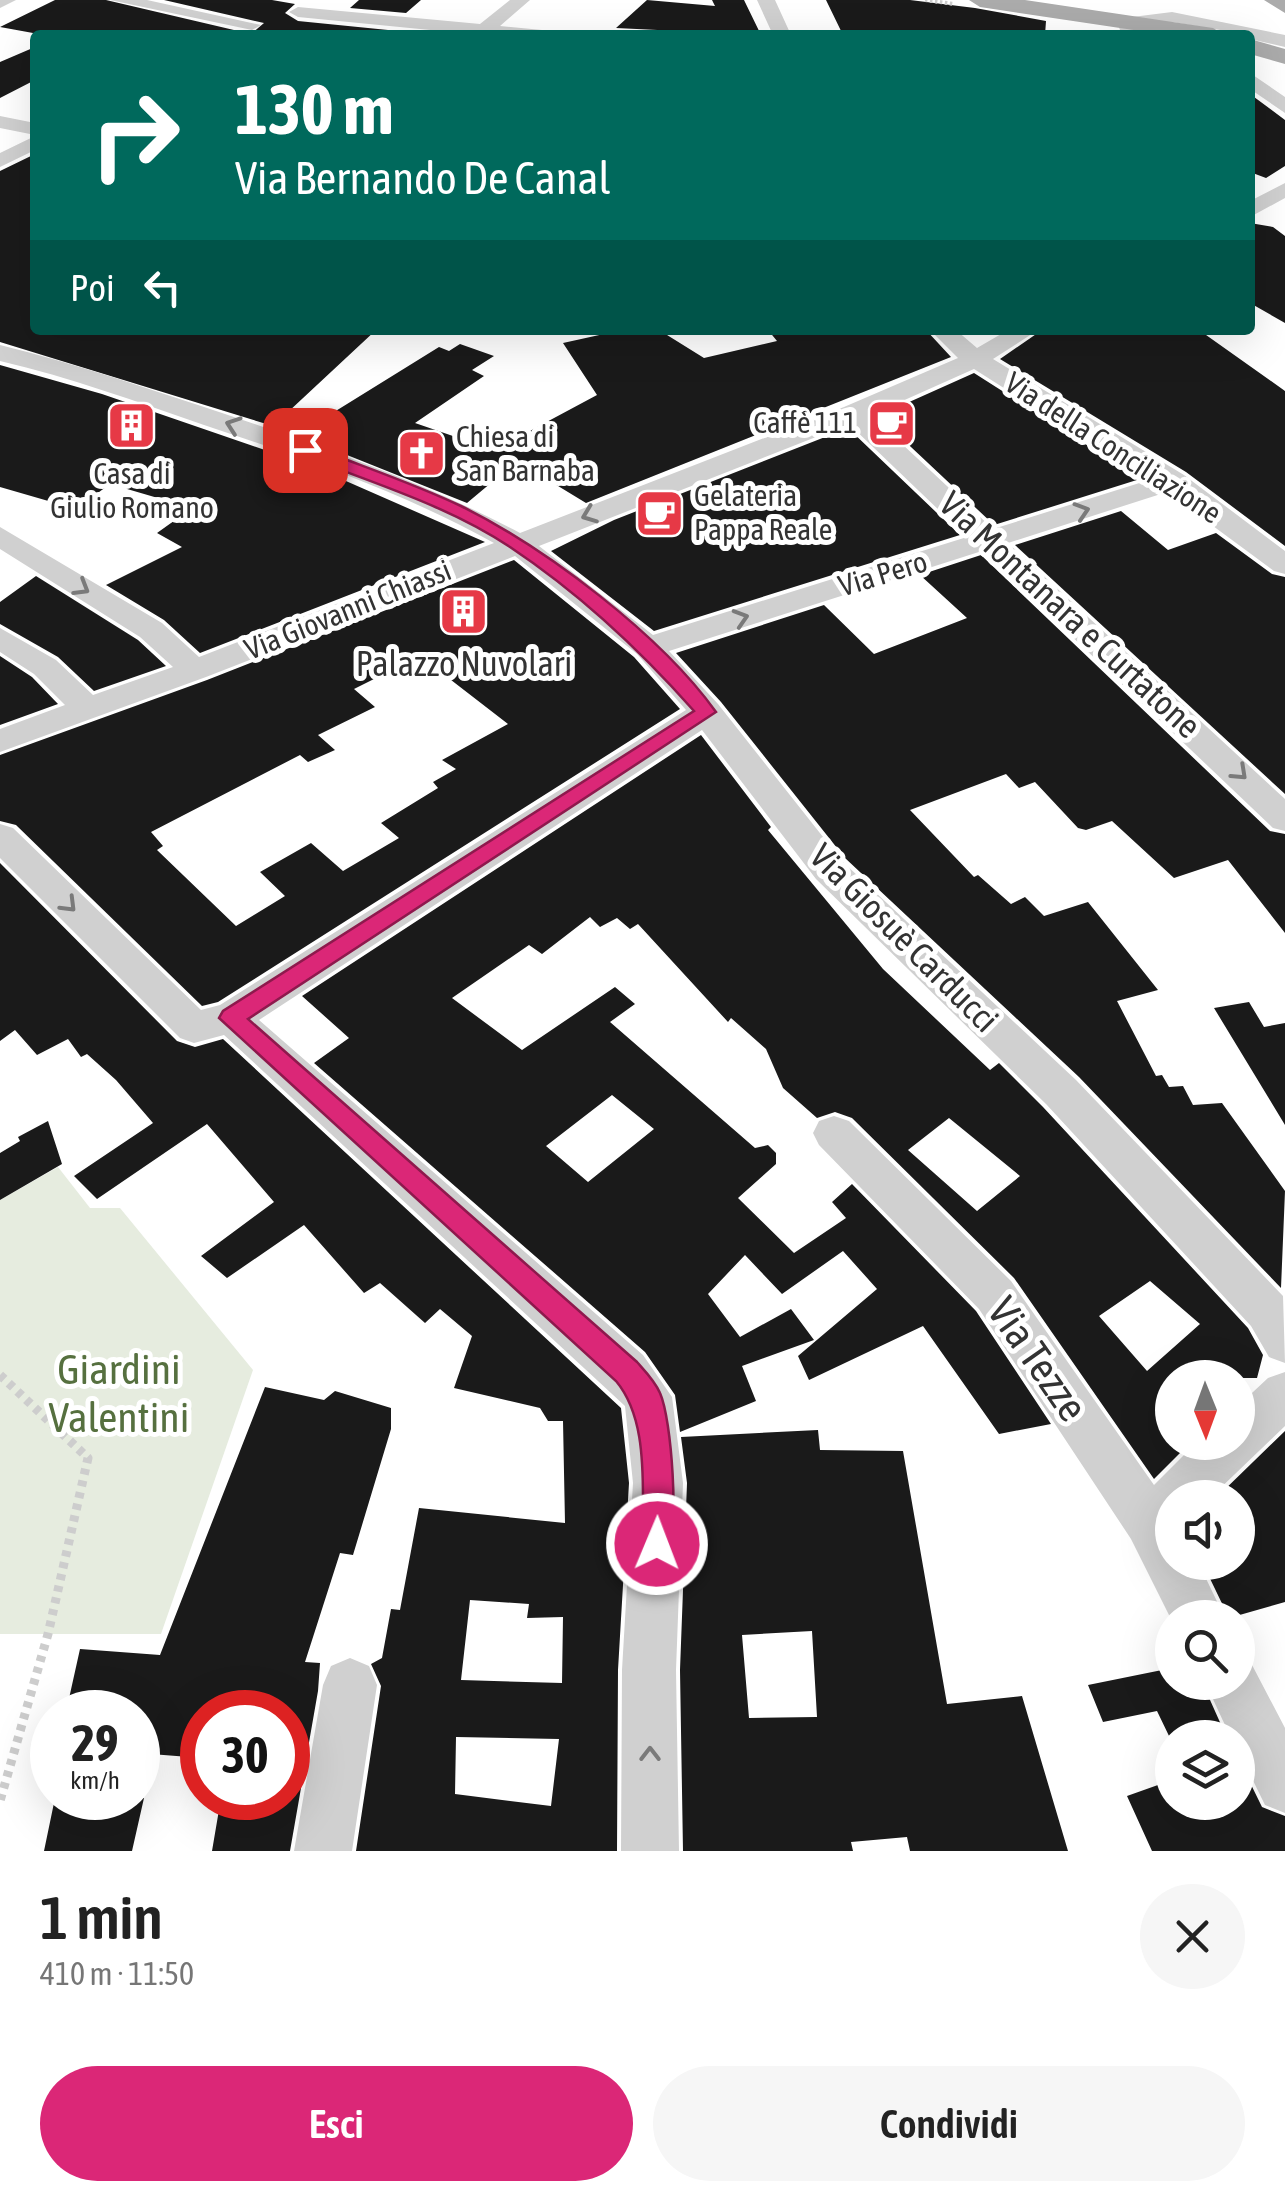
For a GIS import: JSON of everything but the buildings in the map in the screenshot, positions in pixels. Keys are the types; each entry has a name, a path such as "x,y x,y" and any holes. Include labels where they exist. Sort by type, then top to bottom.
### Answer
{"main road":[{"path":"980,0 1217,30"},
{"path":"1276,0 1285,6"},
{"path":"1255,48 1285,57"}],"street":[{"path":"0,4 7,0"},
{"path":"119,0 252,25"},
{"path":"242,30 322,0"},
{"path":"298,12 482,30 522,0"},
{"path":"766,0 780,30"},
{"path":"1140,22 1168,16 1217,30 1268,23 1285,28"},
{"path":"1255,36 1285,41"},
{"path":"1255,83 1285,107"},
{"path":"0,122 30,129"},
{"path":"0,161 30,145"},
{"path":"1255,207 1285,190"},
{"path":"1255,207 1285,223"},
{"name":"Via della Conciliazione","path":"947,335 972,361 1030,389 1174,481 1285,565"},
{"name":"Via Giovanni Chiassi","path":"0,741 196,670 854,413 972,361 1017,335"},
{"path":"0,353 143,395"},
{"path":"0,367 143,395"},
{"name":"Via Giosuè Carducci","path":"143,395 338,461 452,508 516,543 648,647 706,712 828,870 1062,1092 1268,1311 1285,1342"},
{"name":"Via Montanara e Curtatone","path":"854,413 1285,819"},
{"name":"Via Pero","path":"648,647 1174,481"},
{"path":"0,536 150,630 196,670"},
{"path":"0,638 46,667 86,708"},
{"path":"0,837 194,1028 231,1018 706,712"},
{"path":"231,1018 626,1371 648,1397 658,1483 650,1670 650,1851"},
{"name":"Via Tezze","path":"834,1133 995,1294 1155,1494"},
{"path":"1255,1422 1285,1394"},
{"path":"1193,1480 1214,1460"},
{"path":"322,1851 350,1685"},
{"path":"1241,1700 1285,1786"}],"path":[{"path":"0,1374 88,1458 48,1634 0,1801"}],"green space":[{"name":"Giardini Valentini","path":"58,1167 90,1208 120,1208 253,1370 161,1634 0,1634 0,1200"}],"place":[{"name":"Caffè 111","path":"892,423"},
{"name":"Casa di Giulio Romano","path":"132,425"},
{"name":"Chiesa di San Barnaba","path":"421,454"},
{"name":"Gelateria Pappa Reale","path":"659,513"},
{"name":"Palazzo Nuvolari","path":"464,612"}],"route":[{"path":"305,450 452,508 516,543 648,647 706,712 231,1018 626,1371 648,1397 658,1483 657,1544"}]}
